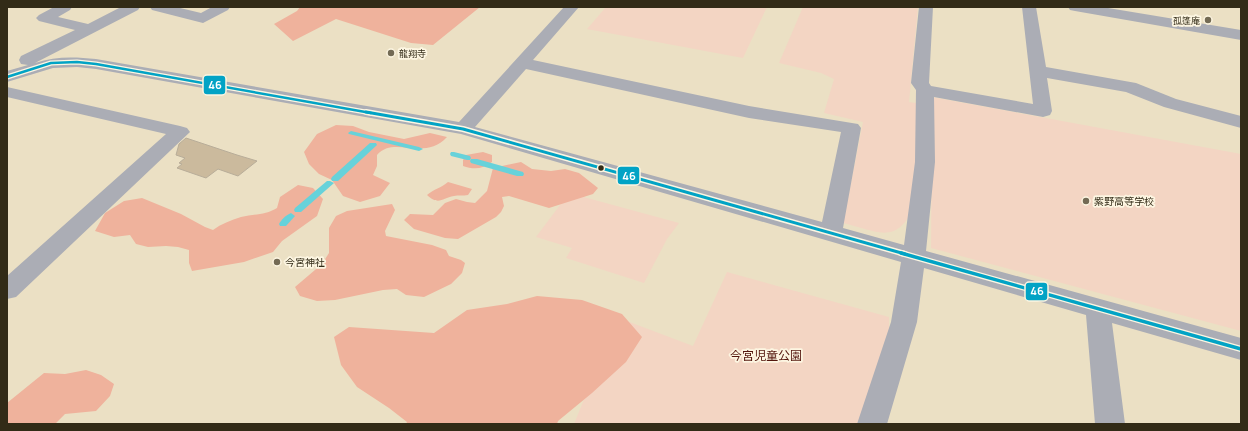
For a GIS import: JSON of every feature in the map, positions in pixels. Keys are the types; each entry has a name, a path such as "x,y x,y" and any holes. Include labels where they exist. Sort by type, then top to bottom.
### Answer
{"street":[{"path":"65,7 44,18 91,29"},
{"path":"7,70 133,7"},
{"path":"157,7 203,18 223,7"},
{"path":"463,130 572,7"},
{"path":"872,424 904,322 914,257 925,162 925,90 920,83 926,7"},
{"path":"925,90 1043,111 1029,7"},
{"path":"1075,7 1098,9 1241,35"},
{"path":"7,76 51,63 77,62 96,64 463,130 1241,349"},
{"path":"522,63 749,112 851,128 831,233"},
{"path":"1037,71 1130,87 1170,104 1241,122"},
{"path":"7,92 180,132 7,290"},
{"path":"1098,309 1110,424"}],"green space":[{"path":"606,7 767,7 743,58 587,29"},
{"path":"803,7 918,7 909,102 922,104 914,207 900,227 893,231 884,233 876,232 843,223 863,122 824,113 834,79 821,73 779,63"},
{"name":"紫野高等学校","path":"932,97 1241,154 1241,331 931,248"},
{"path":"569,193 679,223 667,239 644,283 566,258 572,248 536,237"},
{"name":"今宮児童公園","path":"727,272 889,317 889,329 858,424 574,424 611,333 619,318 693,346"}],"shaded area":[{"path":"300,7 480,7 433,45 411,43 336,19 293,41 274,24 297,11"},
{"path":"336,125 353,126 369,132 404,139 430,133 447,137 438,144 429,148 392,147 377,155 377,166 373,175 390,183 380,196 360,202 343,196 332,180 319,174 309,164 304,152 317,134"},
{"path":"483,152 492,155 492,162 478,168 463,166 463,160 466,155"},
{"path":"521,162 532,169 551,171 565,169 579,173 598,188 593,194 549,208 509,196 502,197 504,206 496,217 458,239 445,238 414,229 404,220 410,214 433,215 445,203 456,199 475,203 487,191 493,168"},
{"path":"448,182 472,189 468,195 454,196 438,201 427,195"},
{"path":"298,185 313,188 323,199 317,216 282,241 273,252 244,262 192,271 189,263 189,250 166,246 148,247 136,244 130,235 114,237 95,231 105,213 124,201 142,198 181,214 213,230 237,218 264,213 277,208 280,197"},
{"path":"392,204 395,210 385,231 386,236 432,245 446,250 449,256 465,263 462,273 451,284 424,297 406,295 397,289 383,290 335,300 317,301 300,296 295,287 322,264 329,253 329,228 336,216 347,211"},
{"path":"537,296 582,300 622,314 642,337 626,362 558,421 557,424 406,424 407,422 389,408 357,387 341,365 334,337 349,327 434,333 467,310 507,304"},
{"path":"86,370 101,375 114,384 110,396 96,411 65,414 55,424 7,424 7,403 44,373 65,374"}],"building":[{"path":"186,138 257,161 238,176 218,169 206,178 177,168 182,164 179,163 185,158 176,155 179,144"}],"waterway":[{"path":"351,133 419,149"},
{"path":"335,179 373,145"},
{"path":"454,154 467,158"},
{"path":"474,161 520,174"},
{"path":"298,210 330,183"},
{"path":"283,224 291,216"}],"transit line":[{"name":"46","path":"7,77 51,63 77,62 96,64 463,129 1241,349"}],"place":[{"name":"孤篷庵","path":"1208,20"},
{"name":"龍翔寺","path":"391,53"},
{"name":"紫野高等学校","path":"1086,201"},
{"name":"今宮神社","path":"277,262"}]}
